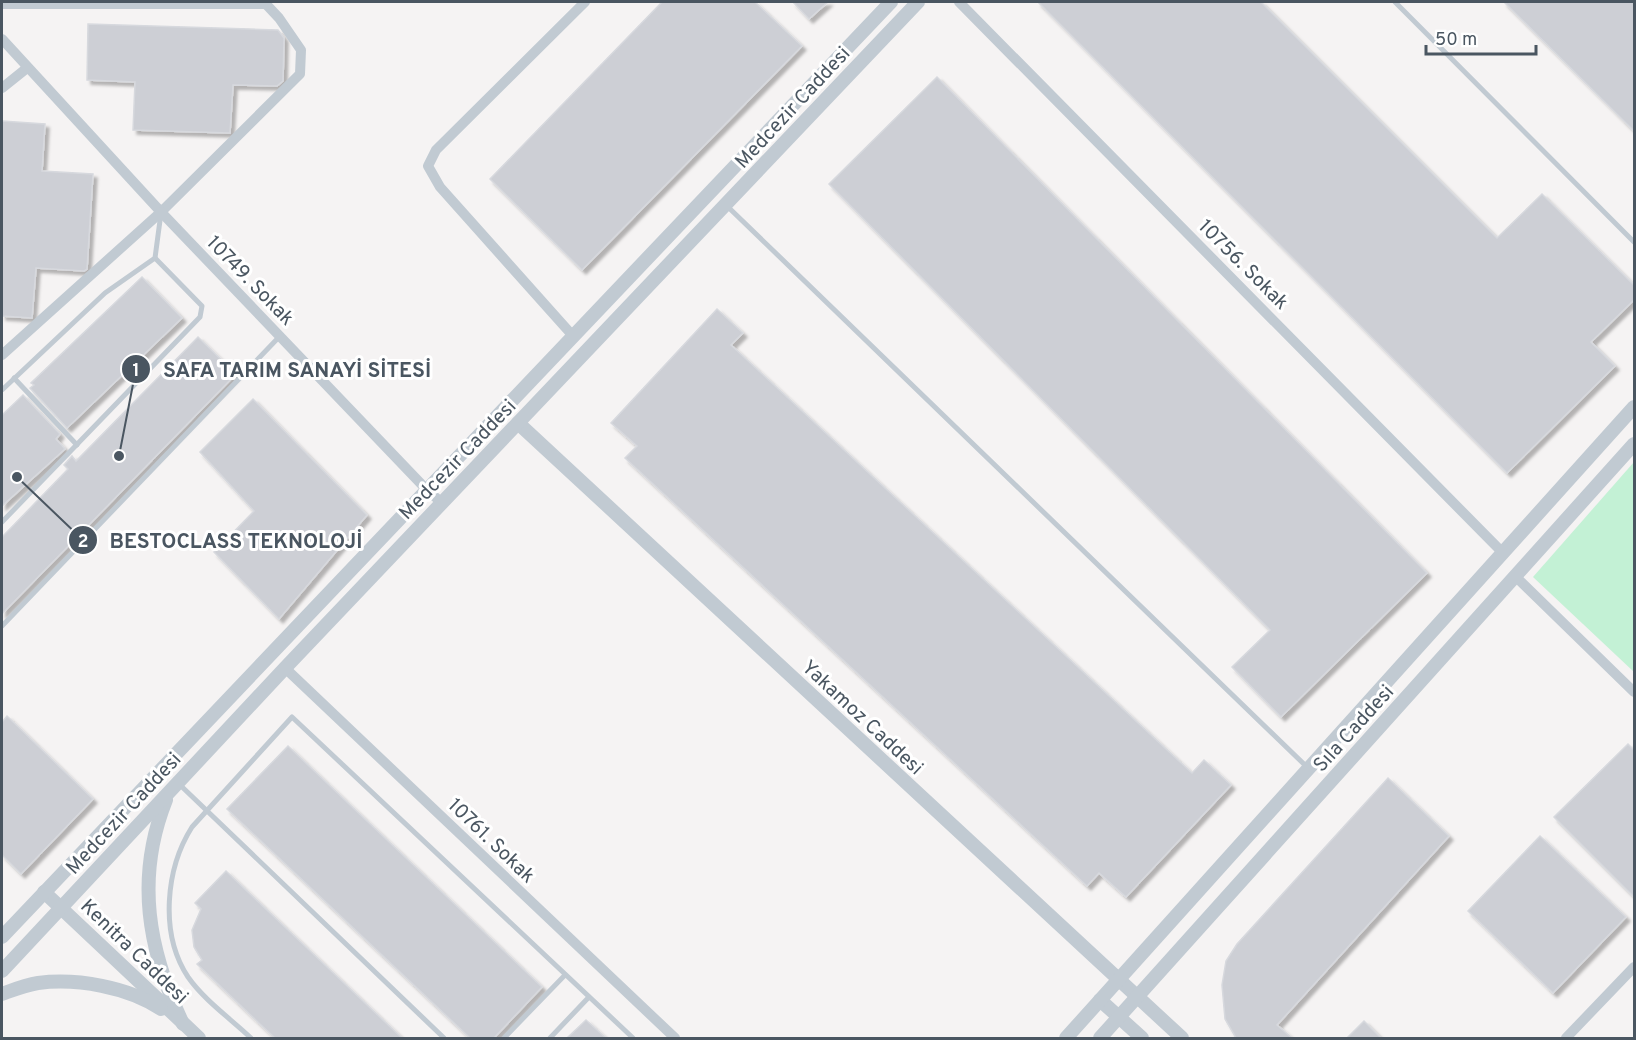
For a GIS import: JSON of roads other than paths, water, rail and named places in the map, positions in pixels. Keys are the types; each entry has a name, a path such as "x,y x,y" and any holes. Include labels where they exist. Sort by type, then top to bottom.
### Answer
{"street":[{"path":"573,336 440,187 428,166 436,150 585,2"},
{"name":"Medcezir Caddesi","path":"2,937 891,2"},
{"name":"Medcezir Caddesi","path":"2,971 285,668 918,2"},
{"name":"10756. Sokak","path":"959,2 1503,553"},
{"path":"2,4 265,3 279,18 301,50 300,74 161,212 2,355"},
{"name":"10749. Sokak","path":"2,39 161,212 442,503"},
{"path":"2,88 27,68"},
{"path":"1066,1038 1635,407"},
{"name":"Yakamoz Caddesi","path":"518,423 1182,1038"},
{"name":"Sıla Caddesi","path":"1100,1038 1635,444"},
{"path":"1516,577 1635,692"},
{"name":"10761. Sokak","path":"285,668 675,1038"},
{"path":"173,788 156,829 152,847 148,913 163,979 183,1024"},
{"name":"Kenitra Caddesi","path":"44,892 199,1038"},
{"path":"1566,1038 1635,967"},
{"path":"2,994 38,983 61,982 91,985 130,994 154,1005 183,1024"},
{"path":"1100,999 1142,1038"}],"lane":[{"path":"1395,2 1635,242"},
{"path":"725,204 1308,768"},
{"path":"2,390 105,292 155,258 161,212"},
{"path":"2,522 200,317 202,306 155,258"},
{"path":"2,626 280,336"},
{"path":"14,378 77,445"},
{"path":"251,1038 188,976 175,944 171,923 170,880 182,842 206,810 292,717 633,1038"},
{"path":"173,788 206,810 444,1038"},
{"path":"504,1038 565,975"},
{"path":"550,1038 589,998"}],"place":[{"name":"SAFA TARIM SANAYİ SİTESİ","path":"119,456"},
{"name":"BESTOCLASS TEKNOLOJİ","path":"17,477"}]}
